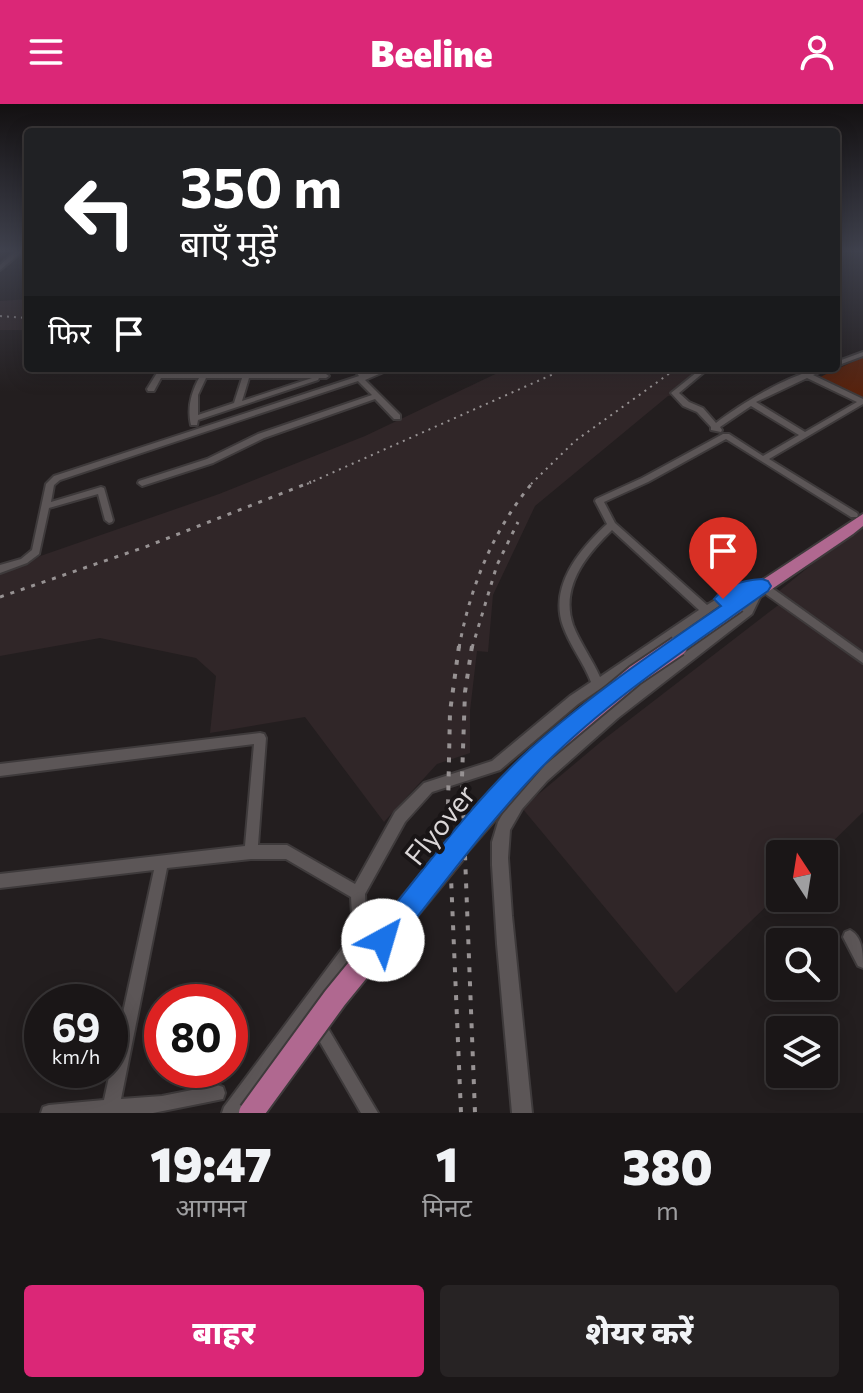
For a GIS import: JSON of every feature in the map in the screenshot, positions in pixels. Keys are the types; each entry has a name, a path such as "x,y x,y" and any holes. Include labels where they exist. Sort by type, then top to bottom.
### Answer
{"highway":[{"name":"Flyover","path":"251,1113 335,998 496,801 537,757 635,675 759,588 808,560 860,514"}],"street":[{"path":"840,363 863,354"},
{"path":"151,389 160,372"},
{"path":"158,376 207,372"},
{"path":"199,431 193,419 194,395 207,372"},
{"path":"237,404 247,372"},
{"path":"283,390 287,372"},
{"path":"193,419 326,376 295,372"},
{"path":"359,372 397,417"},
{"path":"0,569 24,561 36,552 50,484 57,478 379,372"},
{"path":"701,372 675,393 686,404 700,410 714,428 726,436 860,514"},
{"path":"714,428 750,402 815,372"},
{"path":"807,375 862,402"},
{"path":"142,483 210,461 261,436 377,396"},
{"path":"750,402 805,435"},
{"path":"765,458 862,402"},
{"path":"706,610 612,525 599,501 726,436"},
{"path":"46,506 101,490 109,520"},
{"path":"597,684 588,659 567,625 566,587 581,555 612,525"},
{"path":"522,1113 503,910 500,848 503,827 514,808 584,738 748,611 759,588"},
{"path":"230,1113 360,936 358,893 400,817 428,787 496,766 597,684 741,589 759,588 863,659"},
{"path":"0,770 260,738 251,852"},
{"path":"517,748 544,776"},
{"path":"0,881 251,852 287,852 358,893"},
{"path":"111,1108 162,862"},
{"path":"850,937 863,961"},
{"path":"306,1007 359,1090 370,1113"},
{"path":"49,1113 162,1104 217,1093"}],"shaded area":[{"path":"24,299 24,330 0,330 0,301"},
{"path":"863,357 863,399 818,378 831,372 840,372 840,368"},
{"path":"500,372 699,372 677,395 668,396 535,506 493,595 488,652 477,651 470,711 470,753 437,764 384,822 305,717 210,733 216,676 196,658 100,638 0,656 0,570 219,494 365,436"},
{"path":"863,523 863,652 779,591"},
{"path":"781,603 863,661 863,812 834,840 766,840 766,906 676,993 522,808 603,740"}],"railway":[{"path":"0,316 24,318"},
{"path":"307,484 558,372"},
{"path":"533,482 575,441 671,372"},
{"path":"0,597 145,547 311,482"},
{"path":"459,648 485,560 506,520 533,482"},
{"path":"472,648 497,565 518,522"},
{"path":"459,646 450,712 448,806 461,1113"},
{"path":"472,646 465,692 462,778 475,1113"}],"route":[{"path":"383,940 496,801 537,757 635,675 762,586 747,587 723,599"}]}
